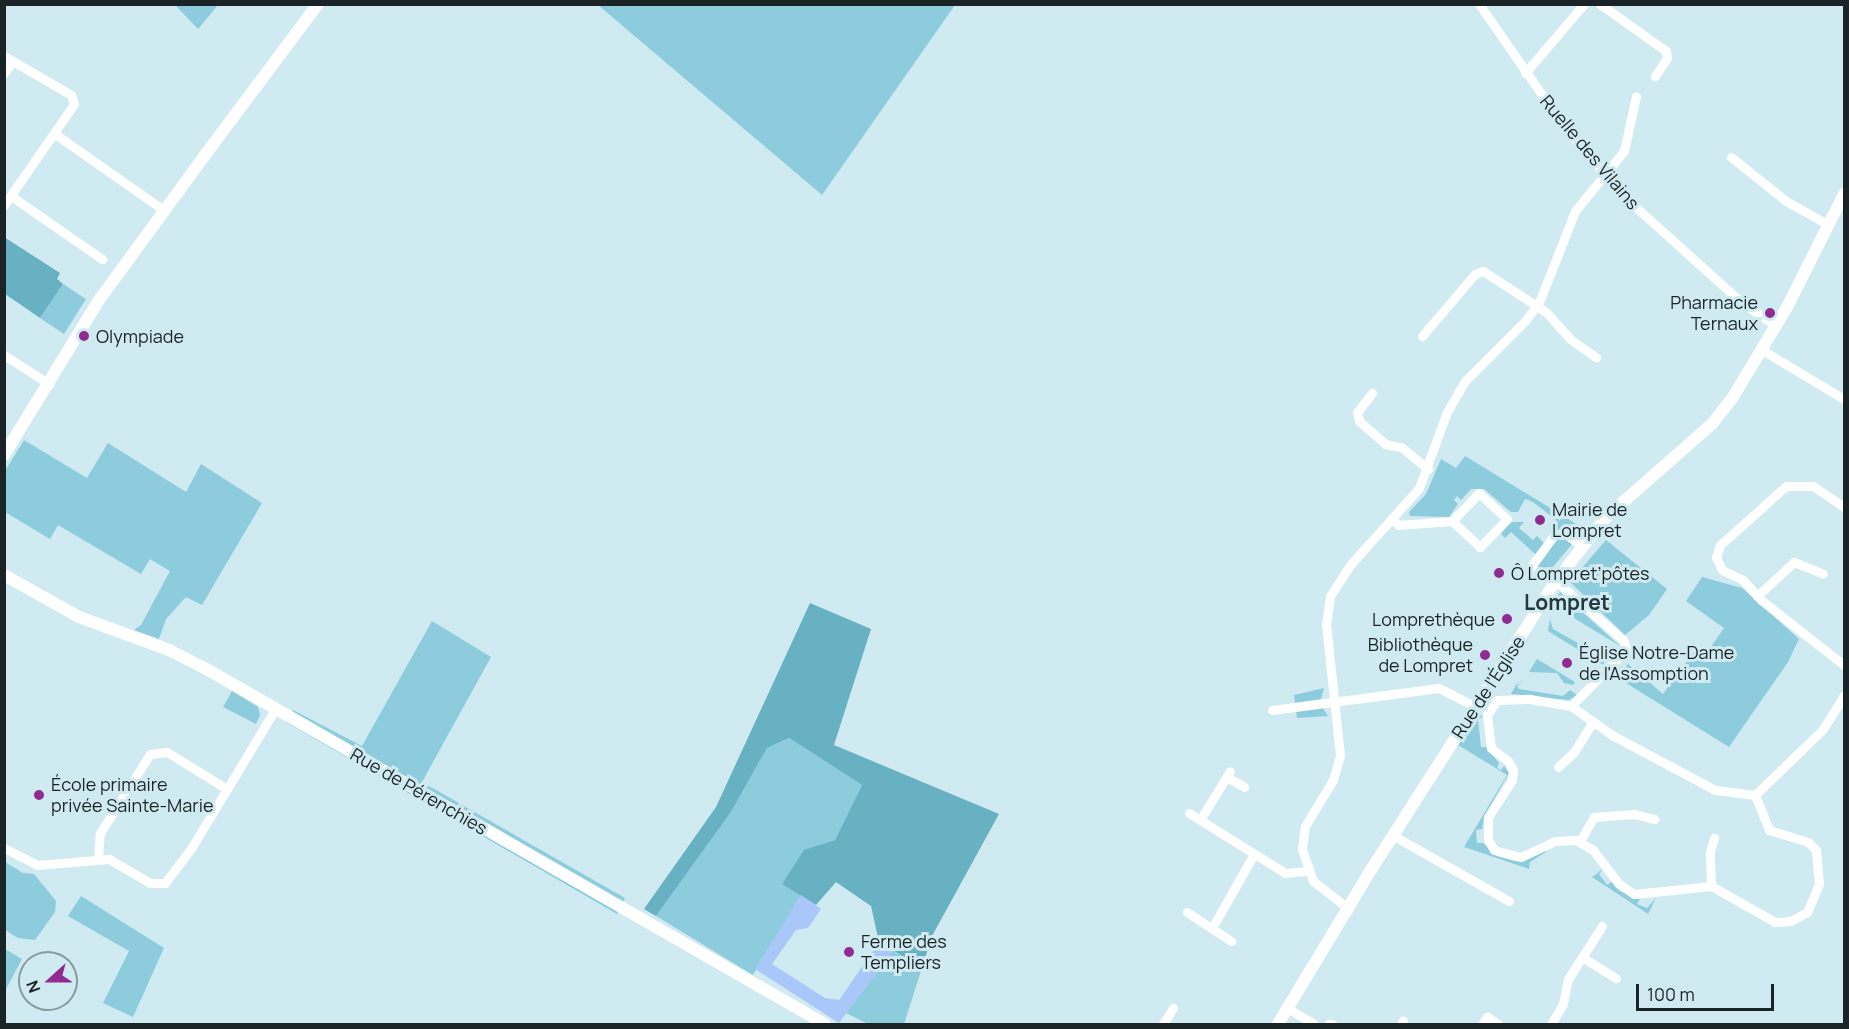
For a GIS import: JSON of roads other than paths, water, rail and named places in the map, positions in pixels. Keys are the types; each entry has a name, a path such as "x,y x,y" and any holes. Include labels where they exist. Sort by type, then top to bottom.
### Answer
{"main road":[{"path":"4,455 162,208 205,155 318,4"},
{"name":"Rue de l'Église","path":"1278,1024 1475,705 1556,580 1582,546 1623,500 1717,419 1776,326 1845,194"},
{"name":"Rue de Pérenchies","path":"4,574 72,614 184,657 825,1024"}],"street":[{"name":"Ruelle des Vilains","path":"1479,4 1525,73 1605,175 1634,207 1736,298 1776,326"},
{"path":"1525,73 1584,4"},
{"path":"1600,4 1666,51 1667,58 1655,76"},
{"path":"4,73 9,58 70,95 73,101 55,134 4,205"},
{"path":"1349,909 1324,893 1308,871 1302,835 1333,780 1340,755 1326,625 1330,596 1350,565 1419,488 1428,469 1442,424 1460,387 1536,306 1550,280 1571,218 1626,146 1630,108 1636,96"},
{"path":"55,134 162,208"},
{"path":"1731,157 1786,201 1829,225"},
{"path":"11,196 102,259"},
{"path":"1422,336 1480,271 1536,306 1570,339 1596,357"},
{"path":"1762,350 1845,399"},
{"path":"4,355 49,384"},
{"path":"1372,393 1357,412 1359,421 1385,444 1401,447 1428,469"},
{"path":"1845,507 1813,486 1790,485 1720,545 1716,554 1720,567 1743,580 1757,596 1845,665"},
{"path":"1392,519 1398,525 1452,521 1479,493 1507,519 1480,547 1452,521"},
{"path":"1530,568 1555,534 1568,535 1582,546"},
{"path":"1757,596 1794,562 1823,574"},
{"path":"1556,580 1625,643 1625,655 1571,706"},
{"path":"1272,710 1439,687 1488,712"},
{"path":"1755,795 1823,729 1845,695"},
{"path":"1504,699 1571,706 1593,722 1715,790 1755,795 1769,830 1815,847 1820,879 1812,904 1800,917 1779,923 1712,886 1650,896 1634,894 1622,888 1593,850 1580,841 1555,841 1520,857 1502,855 1492,848 1488,817 1513,773 1509,761 1490,746 1488,712 1497,700 1504,699"},
{"path":"4,848 37,865 98,859 113,861 154,884 167,881 276,708"},
{"path":"1558,767 1577,748 1593,722"},
{"path":"98,859 100,833 150,753 167,752 227,789"},
{"path":"1200,820 1228,774 1244,788"},
{"path":"1189,813 1288,874 1308,871"},
{"path":"1580,841 1594,817 1634,814 1654,819"},
{"path":"1394,836 1509,901"},
{"path":"1712,886 1710,852 1714,838"},
{"path":"1212,928 1254,854"},
{"path":"1187,912 1231,941"},
{"path":"1551,1024 1563,1004 1568,979 1602,926"},
{"path":"1582,957 1616,978"},
{"path":"1163,1024 1173,1008"},
{"path":"1289,1008 1314,1024"},
{"path":"1482,1024 1487,1017 1498,1024"}],"place":[{"name":"Pharmacie Ternaux","path":"1770,313"},
{"name":"Olympiade","path":"84,336"},
{"name":"Mairie de Lompret","path":"1540,520"},
{"name":"Ô Lompret’pôtes","path":"1499,573"},
{"name":"Lomprethèque","path":"1507,619"},
{"name":"Bibliothèque de Lompret","path":"1485,655"},
{"name":"Église Notre-Dame de l'Assomption","path":"1567,663"},
{"name":"École primaire privée Sainte-Marie","path":"39,795"},
{"name":"Ferme des Templiers","path":"849,952"}],"district":[{"name":"Lompret","path":"1567,602"}]}
